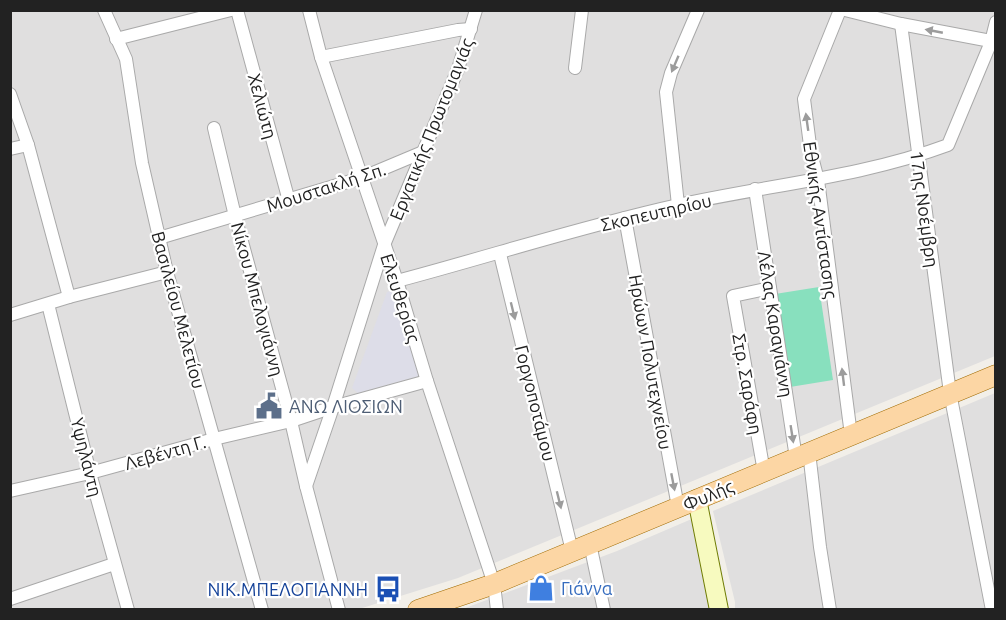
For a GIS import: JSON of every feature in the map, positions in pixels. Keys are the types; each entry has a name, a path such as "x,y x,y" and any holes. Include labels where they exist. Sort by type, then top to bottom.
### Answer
{"main road":[{"name":"Φυλής","path":"418,609 494,584 996,375"}],"street":[{"name":"Βασιλείου Μελετίου","path":"104,10 126,59 142,163 167,272 262,609"},
{"path":"116,39 231,10"},
{"name":"Χελιώτη","path":"237,10 289,201"},
{"name":"Ελευθερίας","path":"309,10 321,57 397,281 427,381 494,584 497,609"},
{"name":"Εργατικής Πρωτομαγιάς","path":"306,486 384,244 458,69 476,10"},
{"path":"575,68 582,10"},
{"path":"678,205 666,92 671,73 698,10"},
{"name":"Εθνικής Αντίστασης","path":"840,10 804,99 811,153 818,180 851,435"},
{"path":"845,10 901,24 993,42"},
{"name":"Σκοπευτηρίου","path":"397,281 625,218 756,189 818,180 918,156 948,145 993,42 996,22"},
{"name":"17ης Νοέμβρη","path":"901,24 950,393 993,608"},
{"path":"321,57 471,29"},
{"path":"10,94 28,145 69,297"},
{"name":"Νίκου Μπελογιάννη","path":"214,128 235,216 291,420 339,609"},
{"path":"10,149 28,145"},
{"name":"Μουστακλή Σπ.","path":"159,238 361,178 423,152"},
{"name":"Λέλας Καραγιάννη","path":"756,189 770,288 830,609"},
{"name":"Ηρώων Πολυτεχνείου","path":"625,218 678,507"},
{"name":"Γοργοποτάμου","path":"500,254 572,551"},
{"path":"10,315 167,272"},
{"name":"Στρ. Σαράφη","path":"764,471 733,296 770,288"},
{"name":"Υψηλάντη","path":"48,304 90,473 128,609"},
{"name":"Λεβέντη Γ.","path":"10,491 90,473 291,420 427,381"},
{"path":"697,499 719,609"},
{"path":"590,544 604,609"},
{"path":"10,599 114,564"}],"shaded area":[{"path":"10,11 995,11 995,356 458,578 359,609 11,609"},
{"path":"393,290 419,376 358,393 352,388 387,292"},
{"path":"995,393 995,609 735,609 713,511"},
{"path":"694,518 713,610 460,610 617,551"}],"green space":[{"path":"819,287 833,380 790,387 775,294"}],"place":[{"name":"ΑΝΩ ΛΙΟΣΙΩΝ","path":"269,406"},
{"name":"Γιάννα","path":"541,588"},
{"name":"ΝΙΚ.ΜΠΕΛΟΓΙΑΝΝΗ","path":"388,589"}]}
